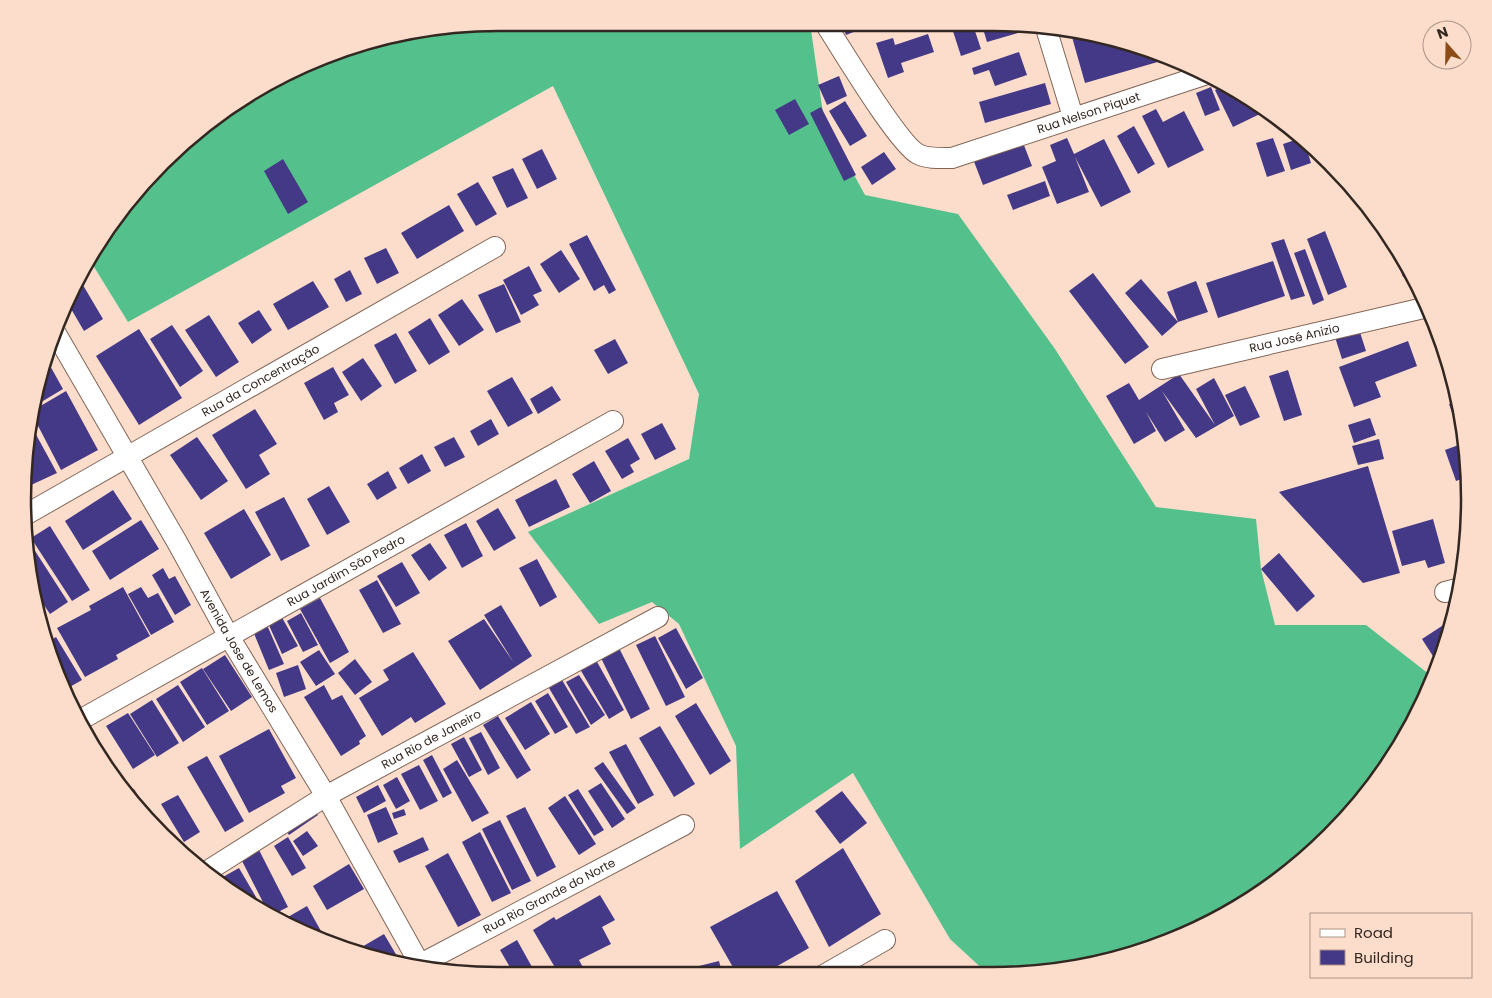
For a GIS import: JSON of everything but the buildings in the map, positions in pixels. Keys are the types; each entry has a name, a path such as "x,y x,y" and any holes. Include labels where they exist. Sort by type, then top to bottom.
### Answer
{"street":[{"name":"Rua Nelson Piquet","path":"830,31 901,137 918,154 952,158 1196,77"},
{"path":"1048,34 1073,117"},
{"name":"Rua da Concentração","path":"31,512 494,247"},
{"name":"Rua José Anizio","path":"1162,369 1420,309"},
{"name":"Avenida Jose de Lemos","path":"60,340 228,635 326,796 415,959"},
{"name":"Rua Jardim São Pedro","path":"85,717 228,635 612,421"},
{"name":"Rua Rio de Janeiro","path":"212,868 326,796 658,617"},
{"name":"Rua Rio Grande do Norte","path":"429,962 684,825"},
{"path":"838,967 885,940"}],"green space":[{"path":"811,31 824,120 865,195 958,214 1055,349 1156,507 1256,519 1261,569 1275,625 1366,625 1427,673 1413,706 1398,733 1364,784 1324,830 1278,870 1253,888 1200,919 1143,942 1114,951 1054,963 980,967 950,939 853,773 740,849 736,746 679,624 652,602 599,624 528,532 689,459 699,394 553,86 128,322 93,266 128,214 168,168 214,128 265,94 292,79 320,67 378,47 438,35 468,32"}]}
